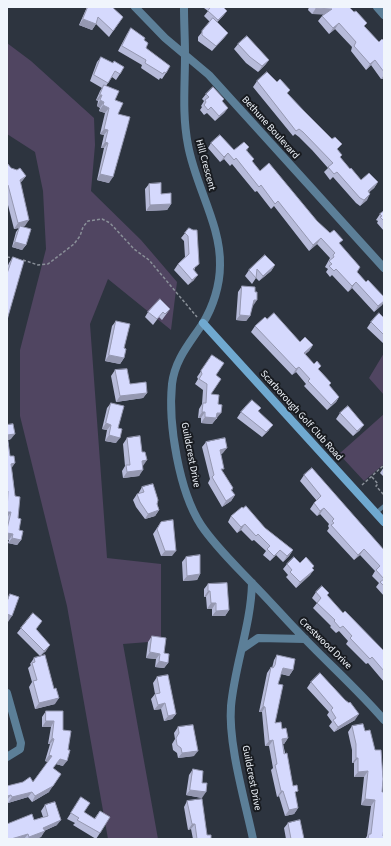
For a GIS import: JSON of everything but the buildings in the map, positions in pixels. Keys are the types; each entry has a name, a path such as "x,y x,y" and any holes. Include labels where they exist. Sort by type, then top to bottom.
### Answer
{"street":[{"name":"Bethune Boulevard","path":"135,7 165,38 209,75 384,268"},
{"name":"Hill Crescent","path":"184,7 185,121 188,144 199,184 216,232 220,254 220,272 216,292 203,323"},
{"path":"377,7 384,14"},
{"name":"Scarborough Golf Club Road","path":"203,323 384,522"},
{"name":"Guildcrest Drive","path":"203,323 184,348 173,379 171,404 176,446 184,486 202,525 226,557 252,583 252,601 231,707 238,771 253,839"},
{"name":"Crestwood Drive","path":"252,583 305,639 358,689 384,720"},
{"path":"242,649 258,638 305,639"},
{"path":"7,693 21,743 20,749 7,757"}],"lane":[{"path":"376,514 384,506"}],"path":[{"path":"7,256 38,265 48,264 74,244 88,221 102,219 110,223 134,249 149,260 203,323"},
{"path":"355,491 384,465"},
{"path":"372,476 378,484 376,486 384,495"}],"shaded area":[{"path":"7,43 31,61 94,118 95,145 91,191 141,240 177,282 171,330 108,279 90,324 107,558 161,564 161,641 123,644 158,839 108,839 67,606 20,416 20,350 46,249 43,191 35,152 7,134"},
{"path":"384,353 384,395 369,378"},
{"path":"384,414 384,464 364,481 339,454"}]}
